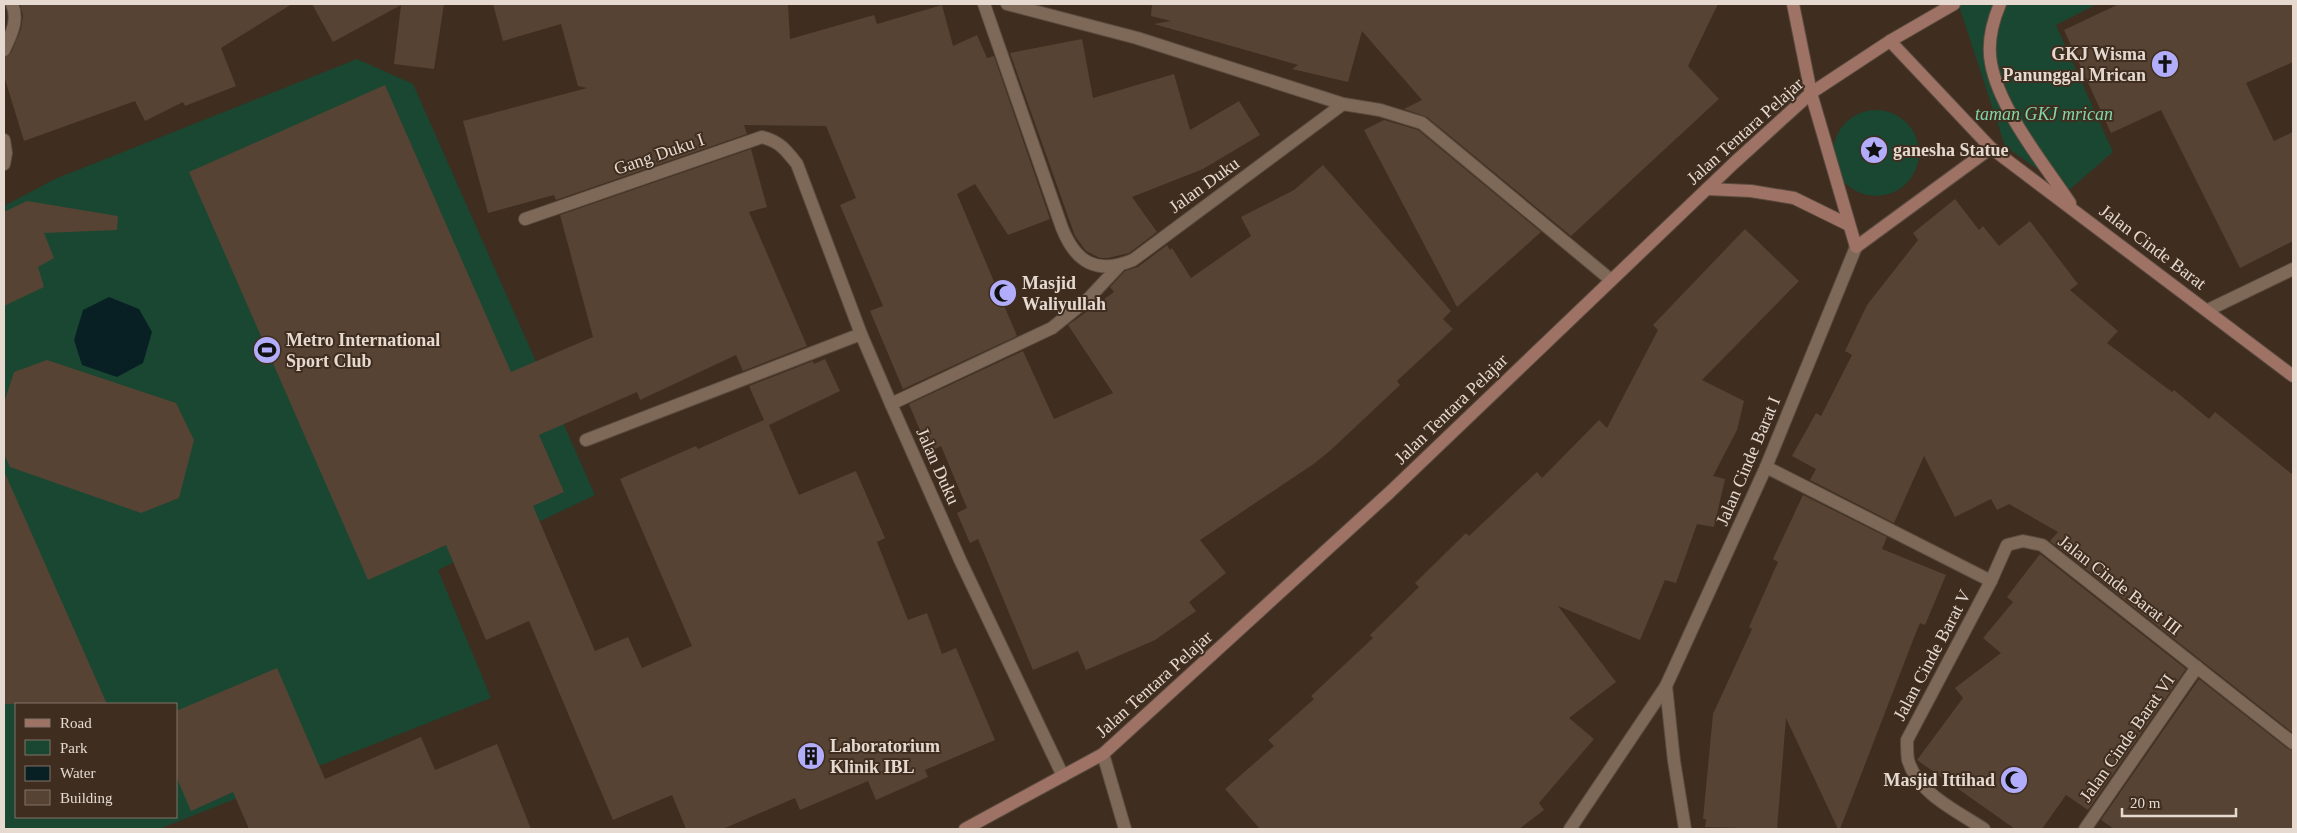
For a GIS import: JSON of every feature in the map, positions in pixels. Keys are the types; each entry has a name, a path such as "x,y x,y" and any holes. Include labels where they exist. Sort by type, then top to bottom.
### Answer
{"main road":[{"path":"1793,4 1811,93 1856,247 1991,148"},
{"name":"Jalan Tentara Pelajar","path":"965,829 1103,754 1389,493 1707,189 1811,93 1890,41 1954,4"},
{"path":"2000,4 1993,20 1990,39 1991,64 1998,87 2016,123 2075,211"},
{"name":"Jalan Cinde Barat","path":"1890,41 1991,148 2293,376"},
{"path":"1707,189 1751,190 1794,198 1850,225"}],"street":[{"path":"4,50 15,24 15,12 12,4"},
{"path":"984,4 1066,239 1077,254 1090,263 1107,268 1119,266"},
{"path":"1007,4 1137,38 1343,104 1380,110 1422,123 1611,280"},
{"name":"Jalan Duku","path":"1119,266 1133,260 1343,104"},
{"name":"Gang Duku I","path":"525,219 762,137 775,140 786,149 797,164"},
{"path":"4,140 6,153 4,164"},
{"name":"Jalan Duku","path":"797,164 861,334 891,404 961,562 1062,776"},
{"name":"Jalan Cinde Barat I","path":"1570,829 1666,686 1766,467 1856,247"},
{"path":"891,404 1052,328 1088,299 1119,266"},
{"path":"2208,310 2293,269"},
{"path":"586,440 861,334"},
{"path":"1766,467 1991,581"},
{"name":"Jalan Cinde Barat III","path":"1991,581 2008,545 2023,541 2042,545 2293,743"},
{"name":"Jalan Cinde Barat V","path":"1984,829 1929,793 1914,774 1908,758 1907,740 1991,581"},
{"name":"Jalan Cinde Barat VI","path":"2086,829 2197,668"},
{"path":"1666,686 1674,760 1685,829"},
{"path":"1103,754 1125,829"}],"green space":[{"name":"taman GKJ mrican","path":"1963,4 2097,4 2056,25 2113,152 2068,191 2005,146 1959,6"},
{"name":"Metro International Sport Club","path":"357,59 413,84 595,495 438,570 491,698 159,829 4,829 4,206 55,179"},
{"path":"1868,110 1884,110 1893,113 1907,122 1916,136 1919,153 1916,170 1907,184 1893,193 1884,196 1868,196 1852,189 1840,177 1833,161 1833,145 1840,129 1852,117"}],"water":[{"path":"109,297 139,309 152,332 143,363 117,377 82,365 74,340 83,310"}],"building":[{"path":"20,4 292,4 221,48 236,86 185,106 183,102 145,121 135,101 24,141 4,76 4,58 11,53 21,29 23,16"},
{"path":"312,4 444,4 434,69 394,64 401,5 333,42"},
{"path":"493,4 788,4 790,39 874,15 877,24 942,5 953,46 977,35 987,58 994,56 1050,219 1008,235 975,184 957,194 1017,336 903,389 870,311 883,306 840,205 856,198 826,126 744,125 747,134 556,200 554,195 488,213 463,121 587,88 578,86 561,24 503,41"},
{"path":"1152,4 1718,4 1688,66 1719,99 1571,236 1427,117 1404,109 1422,100 1362,31 1348,82 1292,69 1298,65 1154,24 1171,21 1151,16"},
{"path":"2119,4 2293,4 2293,62 2246,83 2274,141 2293,132 2293,241 2240,268 2161,110 2111,133 2064,30"},
{"path":"1082,39 1093,98 1174,74 1190,130 1239,101 1260,135 1203,169 1132,197 1157,232 1129,253 1108,258 1100,258 1086,251 1075,236 1010,53"},
{"path":"385,85 511,372 593,337 560,215 751,149 767,207 749,212 807,346 743,371 736,355 640,400 637,392 539,435 564,492 533,506 595,651 628,637 642,668 692,646 620,479 696,446 698,449 764,420 749,386 813,361 814,364 825,359 840,391 769,425 799,495 856,471 885,538 877,542 908,620 927,613 942,654 956,648 995,740 925,770 928,777 876,800 868,781 800,810 795,798 723,829 686,829 672,795 613,820 529,621 486,640 446,545 368,580 189,172"},
{"path":"1384,120 1418,130 1541,232 1457,307 1364,130"},
{"path":"1323,165 1451,311 1443,319 1453,329 1397,381 1400,385 1332,449 1315,463 1200,540 1226,573 1189,602 1196,611 1155,640 1086,670 1078,651 1033,670 978,539 970,543 957,513 967,508 941,446 929,452 909,404 1023,351 1054,419 1113,393 1068,325 1114,292 1110,287 1125,271 1138,267 1167,245 1170,250 1172,248 1191,278 1251,236 1241,217 1294,190"},
{"path":"1955,199 1979,230 1983,226 1999,246 2030,221 2078,284 2070,290 2118,331 2107,343 2172,392 2174,390 2209,419 2215,412 2293,475 2293,733 2050,541 2058,532 2009,504 1997,510 1991,499 1955,517 1924,456 1894,523 1810,480 1816,469 1792,456 1816,413 1821,416 1852,355 1845,351 1867,305 1918,240 1913,233"},
{"path":"27,201 118,216 117,230 44,233 54,258 38,267 44,287 4,306 4,212"},
{"path":"1745,229 1799,281 1702,380 1744,401 1737,430 1713,476 1725,479 1714,527 1697,524 1676,583 1665,580 1640,640 1558,606 1616,682 1569,718 1594,739 1539,803 1544,810 1519,829 1260,829 1225,789 1274,746 1268,740 1314,699 1311,696 1373,638 1370,635 1419,587 1415,583 1466,533 1469,536 1537,472 1542,478 1599,420 1607,428 1658,330 1653,325"},
{"path":"47,360 176,403 194,440 179,498 141,513 10,467 4,454 4,403 14,372"},
{"path":"4,471 107,703 4,704"},
{"path":"1803,495 1887,537 1882,549 1946,575 1925,625 1920,623 1840,829 1838,829 1786,718 1777,829 1705,827 1706,819 1703,819 1713,714 1752,629 1749,627 1778,562 1773,559"},
{"path":"2040,554 2186,669 2088,810 2066,795 2042,829 2015,829 1917,760 1963,698 1955,688 2001,653 1983,638 2013,602 2007,597"},
{"path":"277,668 325,779 421,737 435,770 497,744 531,829 249,829 233,792 191,811 178,781 178,710"},
{"path":"2199,679 2293,751 2293,829 2114,829 2101,820"}],"place":[{"name":"GKJ Wisma Panunggal Mrican","path":"2165,64"},
{"name":"ganesha Statue","path":"1874,150"},
{"name":"Masjid Waliyullah","path":"1003,293"},
{"name":"Metro International Sport Club","path":"267,350"},
{"name":"Laboratorium Klinik IBL","path":"811,756"},
{"name":"Masjid Ittihad","path":"2014,780"}]}
